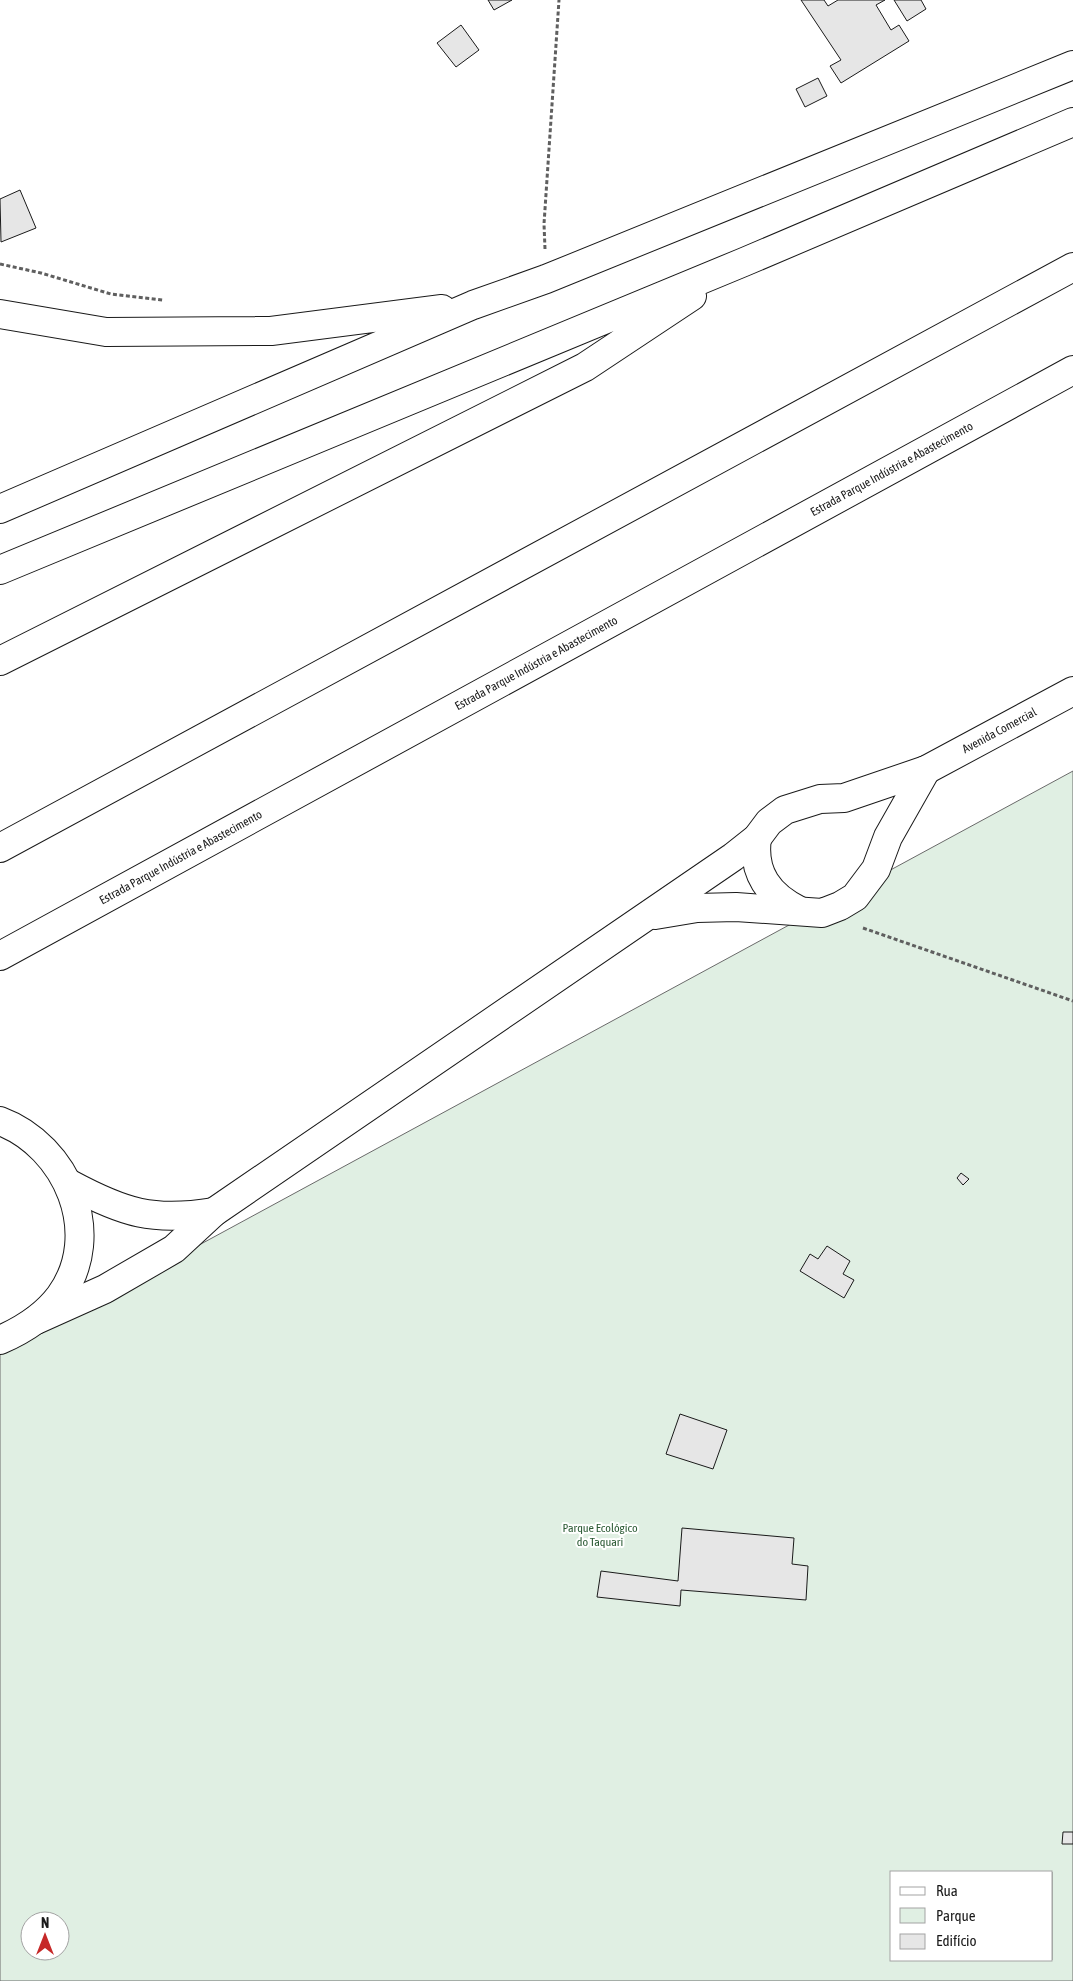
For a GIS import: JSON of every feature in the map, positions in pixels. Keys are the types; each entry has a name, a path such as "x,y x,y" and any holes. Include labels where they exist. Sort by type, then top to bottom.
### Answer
{"main road":[{"path":"0,509 474,305 546,280 1073,65"},
{"path":"0,570 744,262 1073,122"},
{"path":"0,661 585,368 744,262"},
{"path":"0,848 1073,267"},
{"path":"0,314 106,332 271,331 474,305"},
{"name":"Estrada Parque Indústria e Abastecimento","path":"0,956 1073,370"},
{"name":"Avenida Comercial","path":"36,1320 105,1289 174,1249 214,1212 733,857 757,838 769,822 793,807 820,799 844,798 926,770 1073,692"},
{"path":"648,916 697,908 736,907 813,913 855,897 876,869 888,837 926,770"},
{"path":"757,838 757,865 761,879 785,904 813,913"},
{"path":"0,1122 20,1129 38,1143 56,1162 70,1184 78,1210 80,1236 76,1266 60,1296 36,1320 18,1333 0,1340"},
{"path":"70,1184 102,1201 158,1217 185,1217 214,1212"}],"path":[{"path":"546,280 544,224 558,0"},
{"path":"0,264 41,273 111,294 166,300"},
{"path":"813,913 1073,1001"}],"green space":[{"name":"Parque Ecológico do Taquari","path":"1073,771 1073,1981 0,1981 0,1353"}],"building":[{"path":"488,0 512,0 494,10"},
{"path":"801,0 824,0 828,6 838,0 885,0 876,5 891,30 899,25 909,41 841,83 830,66 841,60"},
{"path":"894,0 921,0 926,9 907,21"},
{"path":"461,25 479,50 456,67 437,43"},
{"path":"818,78 827,96 805,107 796,89"},
{"path":"20,190 36,228 1,242 0,199"},
{"path":"961,1173 969,1179 963,1185 957,1178"},
{"path":"827,1246 850,1261 843,1274 854,1280 844,1298 800,1271 810,1254 818,1259"},
{"path":"680,1414 727,1430 713,1469 666,1454"},
{"path":"682,1528 794,1538 792,1564 808,1566 806,1600 681,1590 680,1606 597,1597 601,1571 678,1581"},
{"path":"1063,1832 1073,1832 1073,1844 1062,1844"}]}
